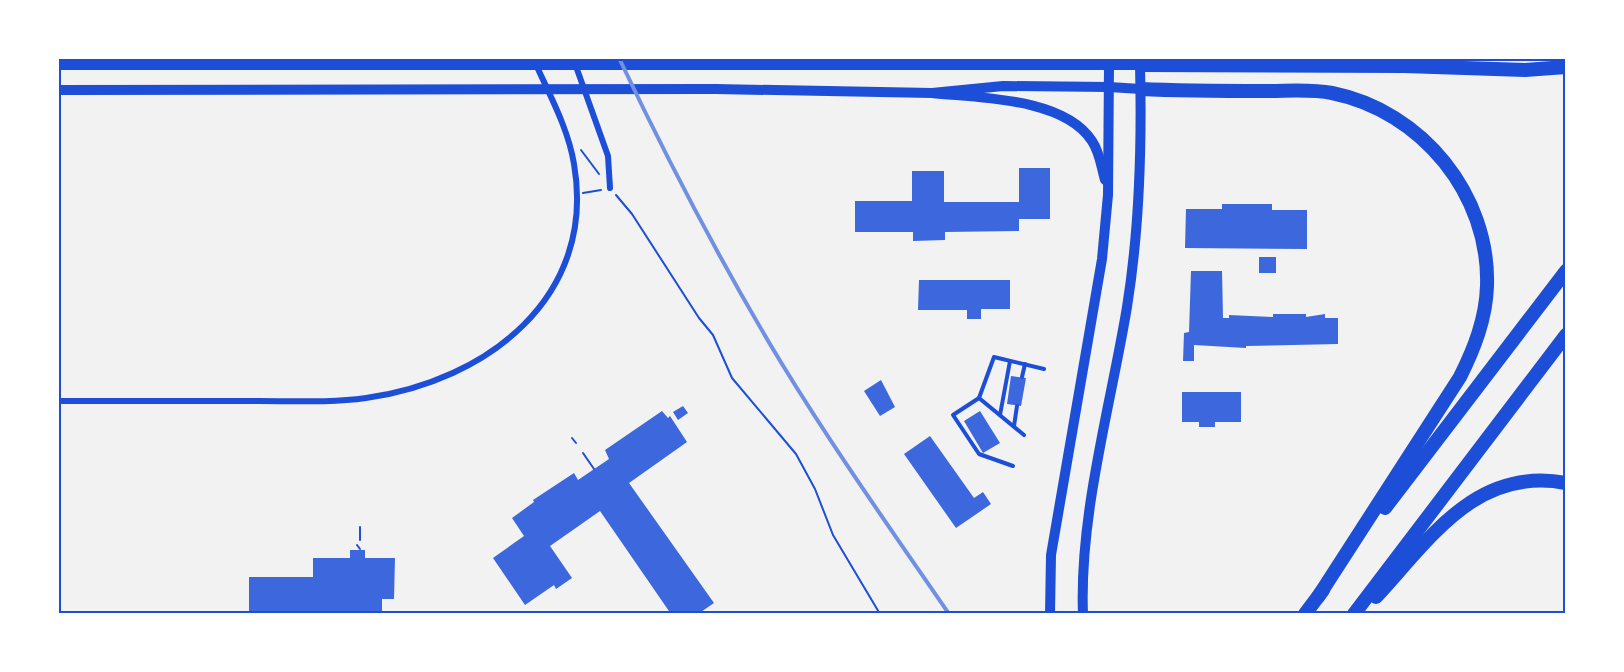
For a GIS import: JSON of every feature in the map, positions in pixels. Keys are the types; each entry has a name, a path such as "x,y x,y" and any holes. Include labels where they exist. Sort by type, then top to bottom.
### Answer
{"highway":[{"path":"1140,62 1525,70 1566,67"},
{"path":"1141,89 1311,92 1354,99 1396,119 1435,150 1464,191 1479,226 1485,253 1487,286 1485,307 1471,354 1460,377 1318,597"},
{"path":"1305,614 1566,271"},
{"path":"1354,614 1566,335"},
{"path":"1360,614 1455,513 1480,494 1508,483 1527,480 1566,483"}],"main road":[{"path":"1050,614 1051,555 1102,259 1108,195 1109,62"},
{"path":"58,65 1140,62 1141,164 1135,250 1085,547 1083,614"},
{"path":"932,93 1004,86 1141,89"},
{"path":"58,90 690,89 932,93 1016,103 1050,111 1065,118 1091,140 1100,155 1108,195"}],"street":[{"path":"58,401 340,401 386,395 440,378 494,350 540,309 552,293 569,256 578,216 578,194 571,148 533,58"},
{"path":"573,58 608,156 610,188"}],"lane":[{"path":"1013,466 979,454 953,415 979,398 993,357 1044,369"},
{"path":"1000,416 1010,361"},
{"path":"1022,377 1025,364"},
{"path":"979,398 1024,435"},
{"path":"1014,427 1017,406"}],"path":[{"path":"576,144 632,214 699,318 713,335 732,378 795,454 815,489 833,535 880,614"},
{"path":"578,194 610,188"},
{"path":"572,438 576,443"},
{"path":"583,453 594,469"},
{"path":"360,527 360,540"},
{"path":"357,545 360,549"}],"building":[{"path":"1019,168 1050,168 1050,219 1019,219 1019,231 945,232 945,240 913,241 913,232 855,232 855,201 912,201 912,171 944,171 944,202 1019,202"},
{"path":"1222,204 1272,204 1272,210 1307,210 1307,249 1185,248 1186,209 1222,209"},
{"path":"1259,257 1276,257 1276,273 1259,273"},
{"path":"1191,271 1222,271 1223,318 1229,318 1229,315 1273,317 1273,314 1306,314 1306,317 1325,314 1325,318 1338,318 1338,344 1246,346 1246,348 1194,345 1194,361 1183,361 1184,333 1189,332"},
{"path":"919,280 1010,280 1010,309 981,309 981,319 967,319 967,310 918,310"},
{"path":"1011,376 1026,378 1021,406 1007,404"},
{"path":"881,380 895,407 880,416 864,391"},
{"path":"1182,392 1241,392 1241,422 1215,422 1215,427 1199,427 1199,422 1182,422"},
{"path":"683,406 688,413 678,420 673,412"},
{"path":"662,411 668,418 670,416 687,442 629,483 714,603 698,614 671,614 600,511 550,546 572,578 556,589 554,585 525,605 493,558 524,536 512,518 534,502 533,500 574,473 578,480 609,459 605,450"},
{"path":"980,411 1000,443 983,453 964,421"},
{"path":"930,436 974,498 983,492 991,504 956,528 904,454"},
{"path":"350,550 365,550 365,558 395,558 394,599 382,599 382,614 249,614 249,577 313,577 313,558 350,558"}],"railway":[{"path":"619,58 697,213 760,327 822,427 949,614"}]}
